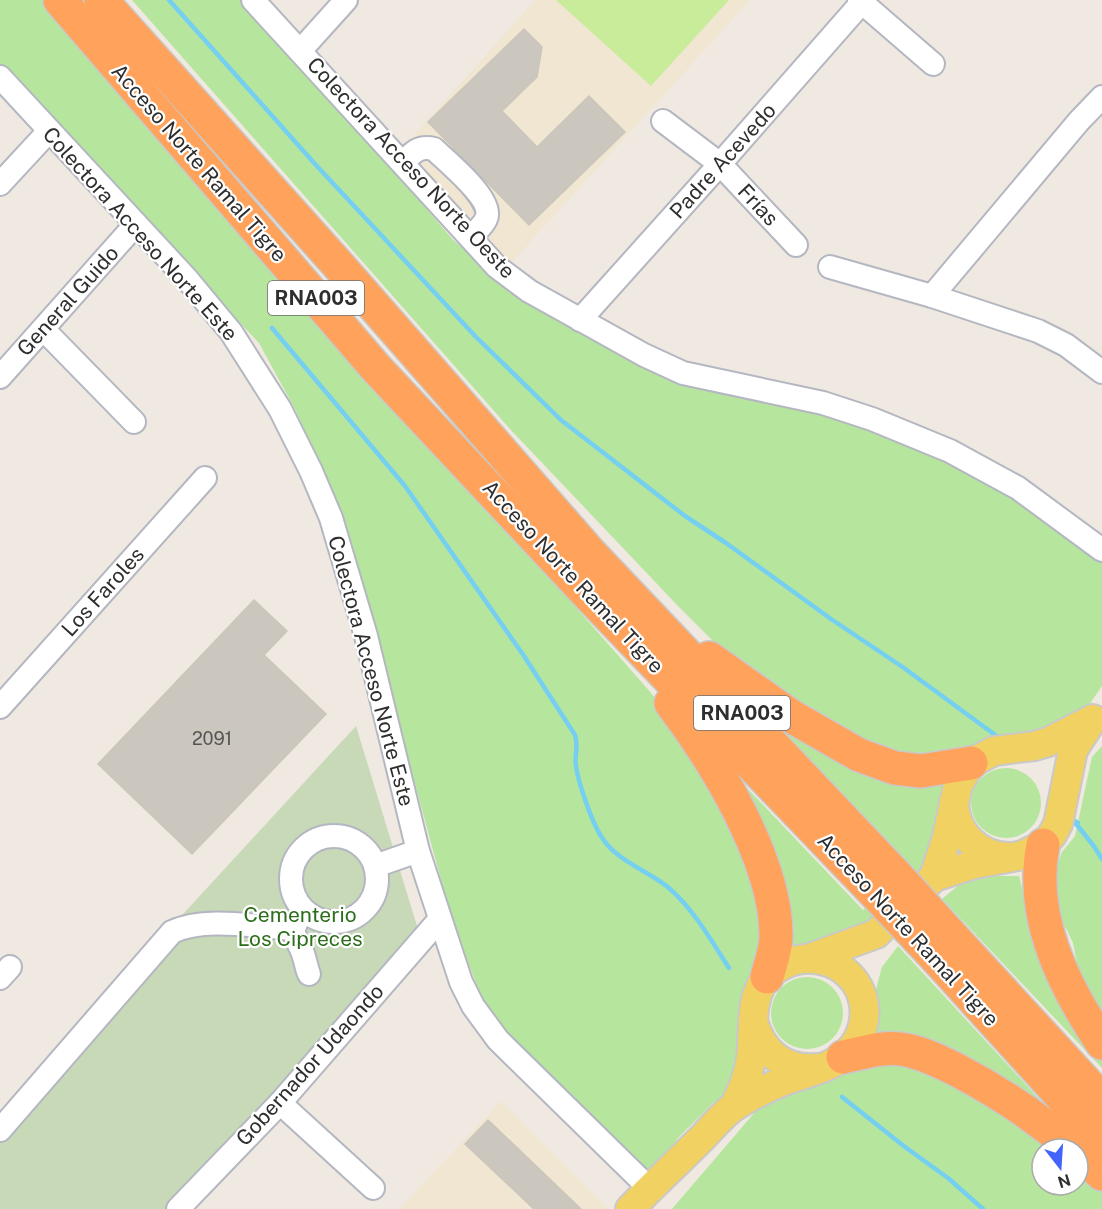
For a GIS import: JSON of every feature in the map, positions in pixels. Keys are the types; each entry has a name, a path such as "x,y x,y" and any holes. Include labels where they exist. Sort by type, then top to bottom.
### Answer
{"highway":[{"name":"Acceso Norte Ramal Tigre","path":"60,0 376,368 582,588 884,883"},
{"name":"Acceso Norte Ramal Tigre","path":"101,0 884,883 948,952 1102,1100"},
{"path":"591,554 680,637 791,716 828,739 859,755 895,768 921,771 971,763"},
{"path":"582,588 682,717 716,771 756,847 772,892 775,920 776,940 767,977"},
{"path":"1043,845 1038,884 1049,938 1058,965 1076,1002 1102,1043"},
{"name":"Acceso Norte Ramal Tigre","path":"948,952 1102,1141"},
{"path":"831,1062 883,1048 906,1050 939,1061 981,1083 1035,1118 1059,1137"},
{"path":"1090,1163 1102,1174"}],"main road":[{"path":"934,877 947,837 955,794 962,776 971,763 994,751 1047,742 1097,714"},
{"path":"735,1105 751,1060 755,999 767,977 786,963 810,958 876,934 934,877 975,864 1023,855 1043,845 1052,836 1058,824 1073,750 1097,714"},
{"path":"1004,749 1028,753 1047,766 1055,776 1062,798"},
{"path":"955,794 959,826 972,843 991,854 1012,857"},
{"path":"630,1209 735,1105 779,1083 831,1062 857,1040 862,1030 865,964 876,934"},
{"path":"810,958 821,959 842,969 857,986 862,996"},
{"path":"754,1024 758,1036 772,1056 795,1067 831,1062"}],"street":[{"name":"Colectora Acceso Norte Oeste","path":"253,0 497,267 529,291 683,374 823,403 872,419 950,451 1018,488 1102,550"},
{"path":"300,51 346,0"},
{"path":"862,1 933,64"},
{"name":"Padre Acevedo","path":"580,320 862,1"},
{"name":"Colectora Acceso Norte Este","path":"0,78 187,279 231,332 280,409 311,471 331,518 366,636 418,851 461,982 472,1006 487,1028 525,1069 650,1189"},
{"path":"932,296 1079,121 1102,97"},
{"name":"Frías","path":"663,121 720,164 796,245"},
{"path":"0,184 49,131"},
{"path":"403,163 415,150 428,147 434,149 478,191 488,213 486,220 471,237"},
{"name":"General Guido","path":"0,377 136,224"},
{"path":"830,267 932,296 1038,331 1066,345 1102,372"},
{"path":"44,330 134,422"},
{"name":"Los Faroles","path":"0,706 205,478"},
{"path":"0,1130 172,932 183,927 214,924 298,919 315,918 329,922 343,921 357,916 368,906 375,894 377,880 375,866 368,852 356,842 341,837 326,837 312,843 300,853 293,867 291,882 298,919 293,934 302,951 309,974"},
{"path":"375,866 418,851"},
{"name":"Gobernador Udaondo","path":"178,1209 280,1103 440,919"},
{"path":"280,1103 373,1188"}],"shaded area":[{"path":"535,0 750,0 512,262 501,254 402,149"},
{"path":"501,1101 608,1209 399,1209"}],"green space":[{"path":"0,0 43,0 666,710 710,774 768,909 733,1090 713,1103 677,1139 674,1150 649,1171 636,1163 488,1014 453,924 344,522 296,411 259,343 101,177 0,66"},
{"path":"132,0 243,0 297,57 453,240 520,295 683,380 827,409 1017,493 1102,554 1102,686 1082,715 1067,728 911,767 746,674 510,429"},
{"path":"556,0 729,0 651,86"},
{"path":"753,699 956,773 925,877 883,922 790,956 794,926 784,894 726,766 863,910 909,865"},
{"name":"Cementerio Los Cipreces","path":"356,726 417,926 399,960 165,1209 0,1209 0,1113"},
{"path":"1102,746 1102,1024 1078,968 1073,943 1058,917 1052,878 1062,852 1075,836 1092,757"},
{"path":"999,768 1013,768 1026,774 1035,783 1041,796 1039,816 1031,828 1013,838 999,838 986,832 977,823 971,810 971,796 977,783 986,774"},
{"path":"985,876 1019,876 1027,907 1102,1059 1102,1068 942,899 959,885"},
{"path":"898,946 1074,1137 1049,1137 875,1039 875,993 882,967"},
{"path":"807,977 827,983 837,993 843,1013 837,1033 827,1043 807,1049 787,1043 777,1033 771,1013 777,993 787,983"},
{"path":"898,1062 943,1077 1036,1137 1030,1137 1030,1197 1090,1197 1090,1178 1102,1188 1102,1209 672,1209 767,1098 858,1068"},
{"path":"1090,1154 1102,1167 1090,1160"}],"building":[{"path":"524,29 542,47 537,77 502,111 537,147 589,96 625,132 529,225 428,122"},
{"path":"254,600 287,631 264,655 326,714 192,854 98,764"},
{"path":"488,1120 581,1209 534,1209 465,1144"}],"waterway":[{"path":"169,0 315,164 476,337 561,420 685,516 904,668 1002,740"},
{"path":"272,328 405,486 524,656 575,735 577,773 591,814 603,839 625,860 661,882 678,897 702,926 729,968"},
{"path":"1078,823 1073,820 1102,859"},
{"path":"842,1097 948,1178 983,1209"}]}
